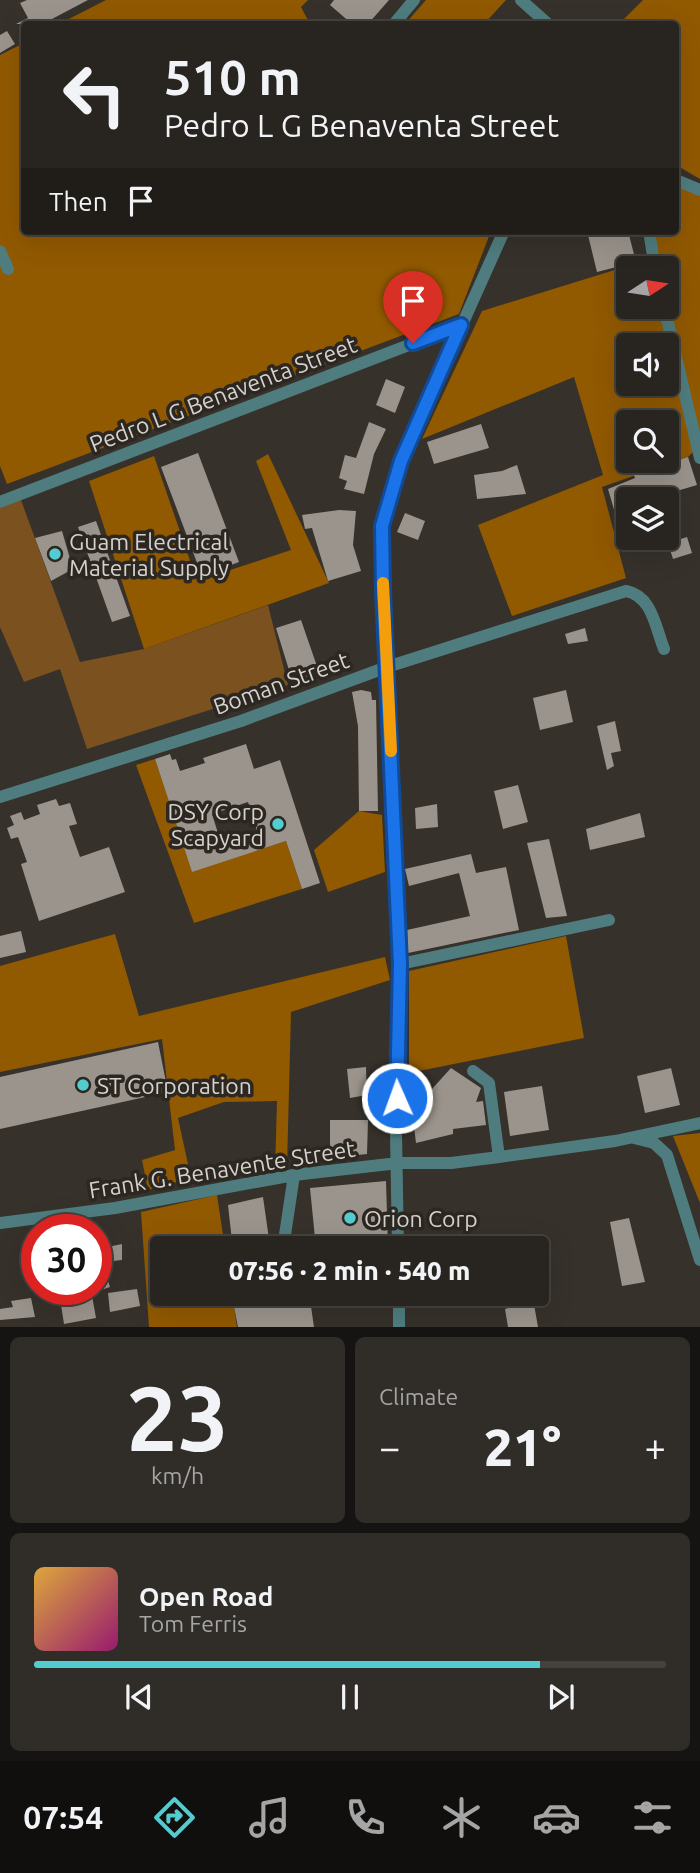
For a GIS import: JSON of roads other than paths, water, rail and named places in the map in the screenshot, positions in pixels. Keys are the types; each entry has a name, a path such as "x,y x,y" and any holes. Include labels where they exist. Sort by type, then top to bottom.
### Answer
{"street":[{"path":"396,21 414,0"},
{"path":"521,0 545,21"},
{"path":"679,181 700,190"},
{"path":"398,1236 396,1076 400,964 382,526 401,461 503,235"},
{"path":"650,235 653,256"},
{"path":"0,251 8,269"},
{"path":"667,319 700,458"},
{"name":"Pedro L G Benaventa Street","path":"0,502 461,325"},
{"name":"Boman Street","path":"0,797 240,721 387,667 626,591 638,594 647,604 664,649"},
{"path":"400,964 609,920"},
{"path":"473,1070 489,1083 499,1157"},
{"name":"Frank G. Benavente Street","path":"0,1223 115,1208 294,1175 398,1163 451,1163 499,1157 630,1137 700,1123"},
{"path":"630,1137 653,1143 667,1155 696,1233 700,1260"},
{"path":"285,1236 294,1175"},
{"path":"399,1306 399,1327"}],"place":[{"name":"Guam Electrical Material Supply","path":"55,554"},
{"name":"DSY Corp Scapyard","path":"278,824"},
{"name":"ST Corporation","path":"83,1085"},
{"name":"Orion Corp","path":"350,1218"}]}
